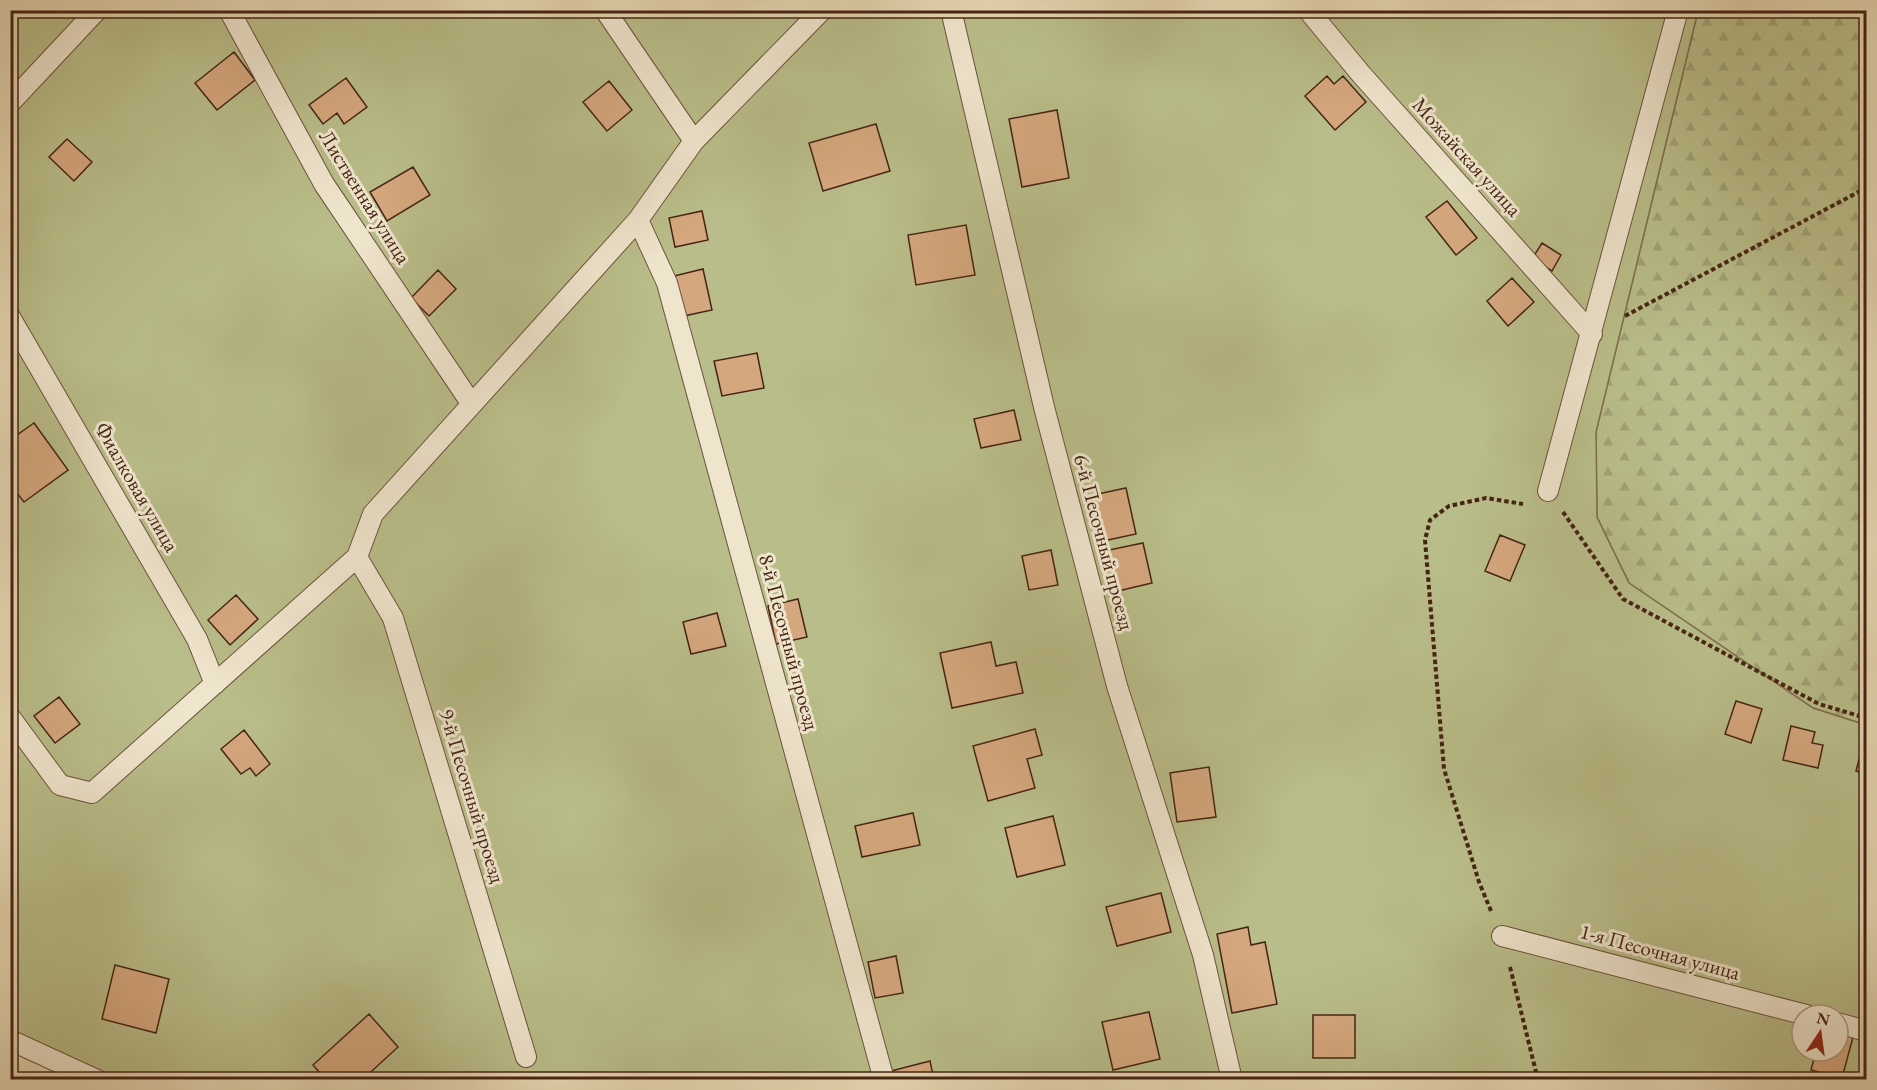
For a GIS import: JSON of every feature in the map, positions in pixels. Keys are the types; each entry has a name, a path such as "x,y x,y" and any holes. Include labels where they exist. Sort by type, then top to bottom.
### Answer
{"lane":[{"path":"10,103 97,10"},
{"name":"Лиственная улица","path":"229,10 324,184 471,403"},
{"path":"605,10 694,141"},
{"path":"10,717 60,785 92,793 357,556 373,514 638,220 694,141 822,10"},
{"name":"6-й Песочный проезд","path":"951,10 1041,395 1117,686 1203,955 1233,1080"},
{"name":"Можайская улица","path":"1308,10 1369,83 1593,334"},
{"path":"1548,491 1593,334 1678,10"},
{"name":"8-й Песочный проезд","path":"638,220 666,283 884,1080"},
{"name":"Фиалковая улица","path":"10,317 197,639 215,684"},
{"name":"9-й Песочный проезд","path":"357,556 393,618 526,1057"},
{"name":"1-я Песочная улица","path":"1502,936 1790,1011"},
{"path":"1850,1026 1866,1031"},
{"path":"10,1040 97,1080"}],"path":[{"path":"1593,334 1866,188"},
{"path":"1538,1080 1502,936 1479,882 1444,770 1425,540 1430,520 1449,506 1486,498 1527,504 1548,491 1623,599 1819,704 1866,718"}],"green space":[{"path":"10,11 1698,11 1596,432 1597,517 1629,583 1813,708 1866,725 1866,1079 72,1080 11,1047"},
{"path":"1698,11 1866,11 1866,725 1813,708 1629,583 1597,517 1596,432"}],"building":[{"path":"875,10 905,10 877,16"},
{"path":"234,52 255,80 217,110 195,83"},
{"path":"1327,76 1334,84 1343,76 1366,102 1335,130 1305,96"},
{"path":"346,78 367,107 344,124 337,113 323,124 309,105"},
{"path":"609,81 632,110 607,131 583,102"},
{"path":"1057,110 1069,178 1022,187 1009,119"},
{"path":"876,124 890,171 823,191 809,143"},
{"path":"67,139 92,162 74,181 49,157"},
{"path":"413,167 430,195 387,221 370,192"},
{"path":"1447,201 1477,238 1456,255 1426,217"},
{"path":"702,211 708,240 675,247 669,218"},
{"path":"966,225 975,275 916,285 908,235"},
{"path":"1542,243 1561,255 1552,271 1532,259"},
{"path":"703,269 712,310 679,317 670,277"},
{"path":"438,270 456,289 429,316 411,298"},
{"path":"1512,278 1534,302 1508,326 1487,301"},
{"path":"757,353 764,388 722,396 714,361"},
{"path":"1014,410 1021,440 981,448 974,419"},
{"path":"34,423 68,470 24,502 10,484 10,440"},
{"path":"1126,488 1136,534 1103,541 1093,495"},
{"path":"1500,535 1525,545 1510,581 1485,571"},
{"path":"1143,543 1152,583 1118,591 1109,550"},
{"path":"1051,550 1058,585 1029,590 1022,556"},
{"path":"236,595 258,619 230,645 208,620"},
{"path":"798,599 807,637 776,644 768,606"},
{"path":"717,613 726,646 691,654 683,622"},
{"path":"991,642 996,666 1016,662 1023,693 952,708 940,653"},
{"path":"59,697 80,724 55,743 34,716"},
{"path":"1736,701 1762,709 1751,743 1725,734"},
{"path":"1791,726 1815,732 1812,743 1823,745 1818,768 1783,760"},
{"path":"1035,729 1042,755 1027,759 1035,788 988,801 973,746"},
{"path":"244,730 270,764 256,776 250,768 241,774 221,749"},
{"path":"1864,740 1866,741 1866,774 1856,771"},
{"path":"1209,767 1216,817 1177,822 1170,773"},
{"path":"913,813 920,845 862,857 855,826"},
{"path":"1053,816 1065,865 1017,877 1005,828"},
{"path":"1161,893 1171,932 1117,946 1106,907"},
{"path":"1248,927 1251,945 1265,942 1277,1004 1232,1013 1217,934"},
{"path":"896,956 903,993 875,998 868,962"},
{"path":"115,965 169,979 156,1033 102,1019"},
{"path":"1149,1012 1160,1059 1113,1070 1102,1022"},
{"path":"369,1014 398,1047 362,1080 326,1080 313,1065"},
{"path":"1313,1015 1355,1015 1355,1058 1313,1058"},
{"path":"930,1061 934,1080 894,1080 891,1071"},
{"path":"1813,1063 1846,1063 1842,1078 1811,1070"}]}
